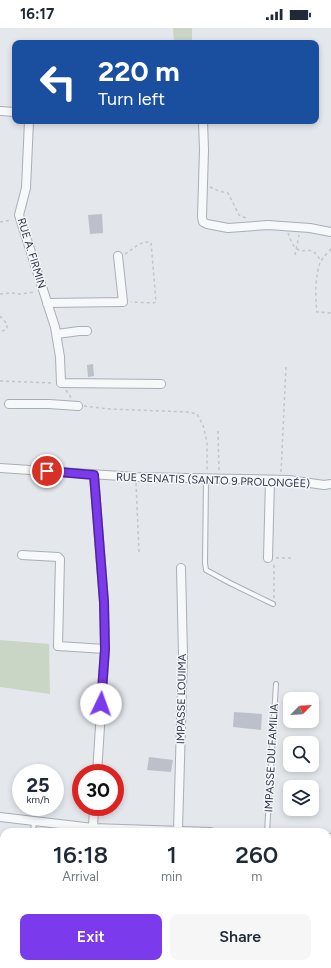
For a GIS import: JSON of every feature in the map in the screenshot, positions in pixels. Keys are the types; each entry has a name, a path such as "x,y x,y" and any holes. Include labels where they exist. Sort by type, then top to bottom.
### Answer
{"street":[{"path":"0,111 12,112"},
{"name":"RUE A. FIRMIN","path":"29,124 26,188 19,215 57,334 61,383"},
{"path":"203,124 203,222 228,228 268,225 310,228 331,232"},
{"path":"47,303 123,302 118,256"},
{"path":"57,334 87,331"},
{"path":"61,383 162,384"},
{"path":"9,404 78,406"},
{"name":"RUE SENATIS (SANTO 9 PROLONGÉE)","path":"0,468 94,475 289,480 331,484"},
{"path":"94,475 104,602 105,649 98,764"},
{"path":"268,558 270,480"},
{"path":"22,555 58,557 60,559 58,646 105,649"},
{"name":"IMPASSE LOUIMA","path":"178,828 183,655 181,568"},
{"path":"0,817 93,828 94,816"}],"lane":[{"path":"207,479 206,570 274,604"},
{"name":"IMPASSE DU FAMILIA","path":"267,828 276,684"},
{"path":"34,821 34,828"}],"path":[{"path":"203,181 211,188 228,193 238,215 252,220 258,226"},
{"path":"0,222 20,219"},
{"path":"284,226 295,247 300,250 312,251 321,261"},
{"path":"295,256 300,228"},
{"path":"118,256 128,253 139,244 151,242 156,302 123,302"},
{"path":"331,249 321,261 316,289 317,312 331,313"},
{"path":"0,294 20,294 26,292 43,291"},
{"path":"0,316 7,324 7,329 0,332"},
{"path":"280,480 286,367"},
{"path":"0,381 61,383 78,406 109,409 188,412 197,414 203,426 206,442 207,479"},
{"path":"218,431 219,479"},
{"path":"136,477 139,552"},
{"path":"274,604 274,558 294,558"}],"green space":[{"path":"173,28 192,28 192,40 174,40"},
{"path":"0,640 49,644 50,694 0,687"}],"building":[{"path":"102,214 103,233 90,234 88,215"},
{"path":"93,364 94,376 88,377 87,365"},
{"path":"234,712 262,714 261,730 233,727"},
{"path":"149,757 173,760 171,772 147,770"}],"route":[{"path":"47,471 94,475 104,602 105,649 101,704"}]}
